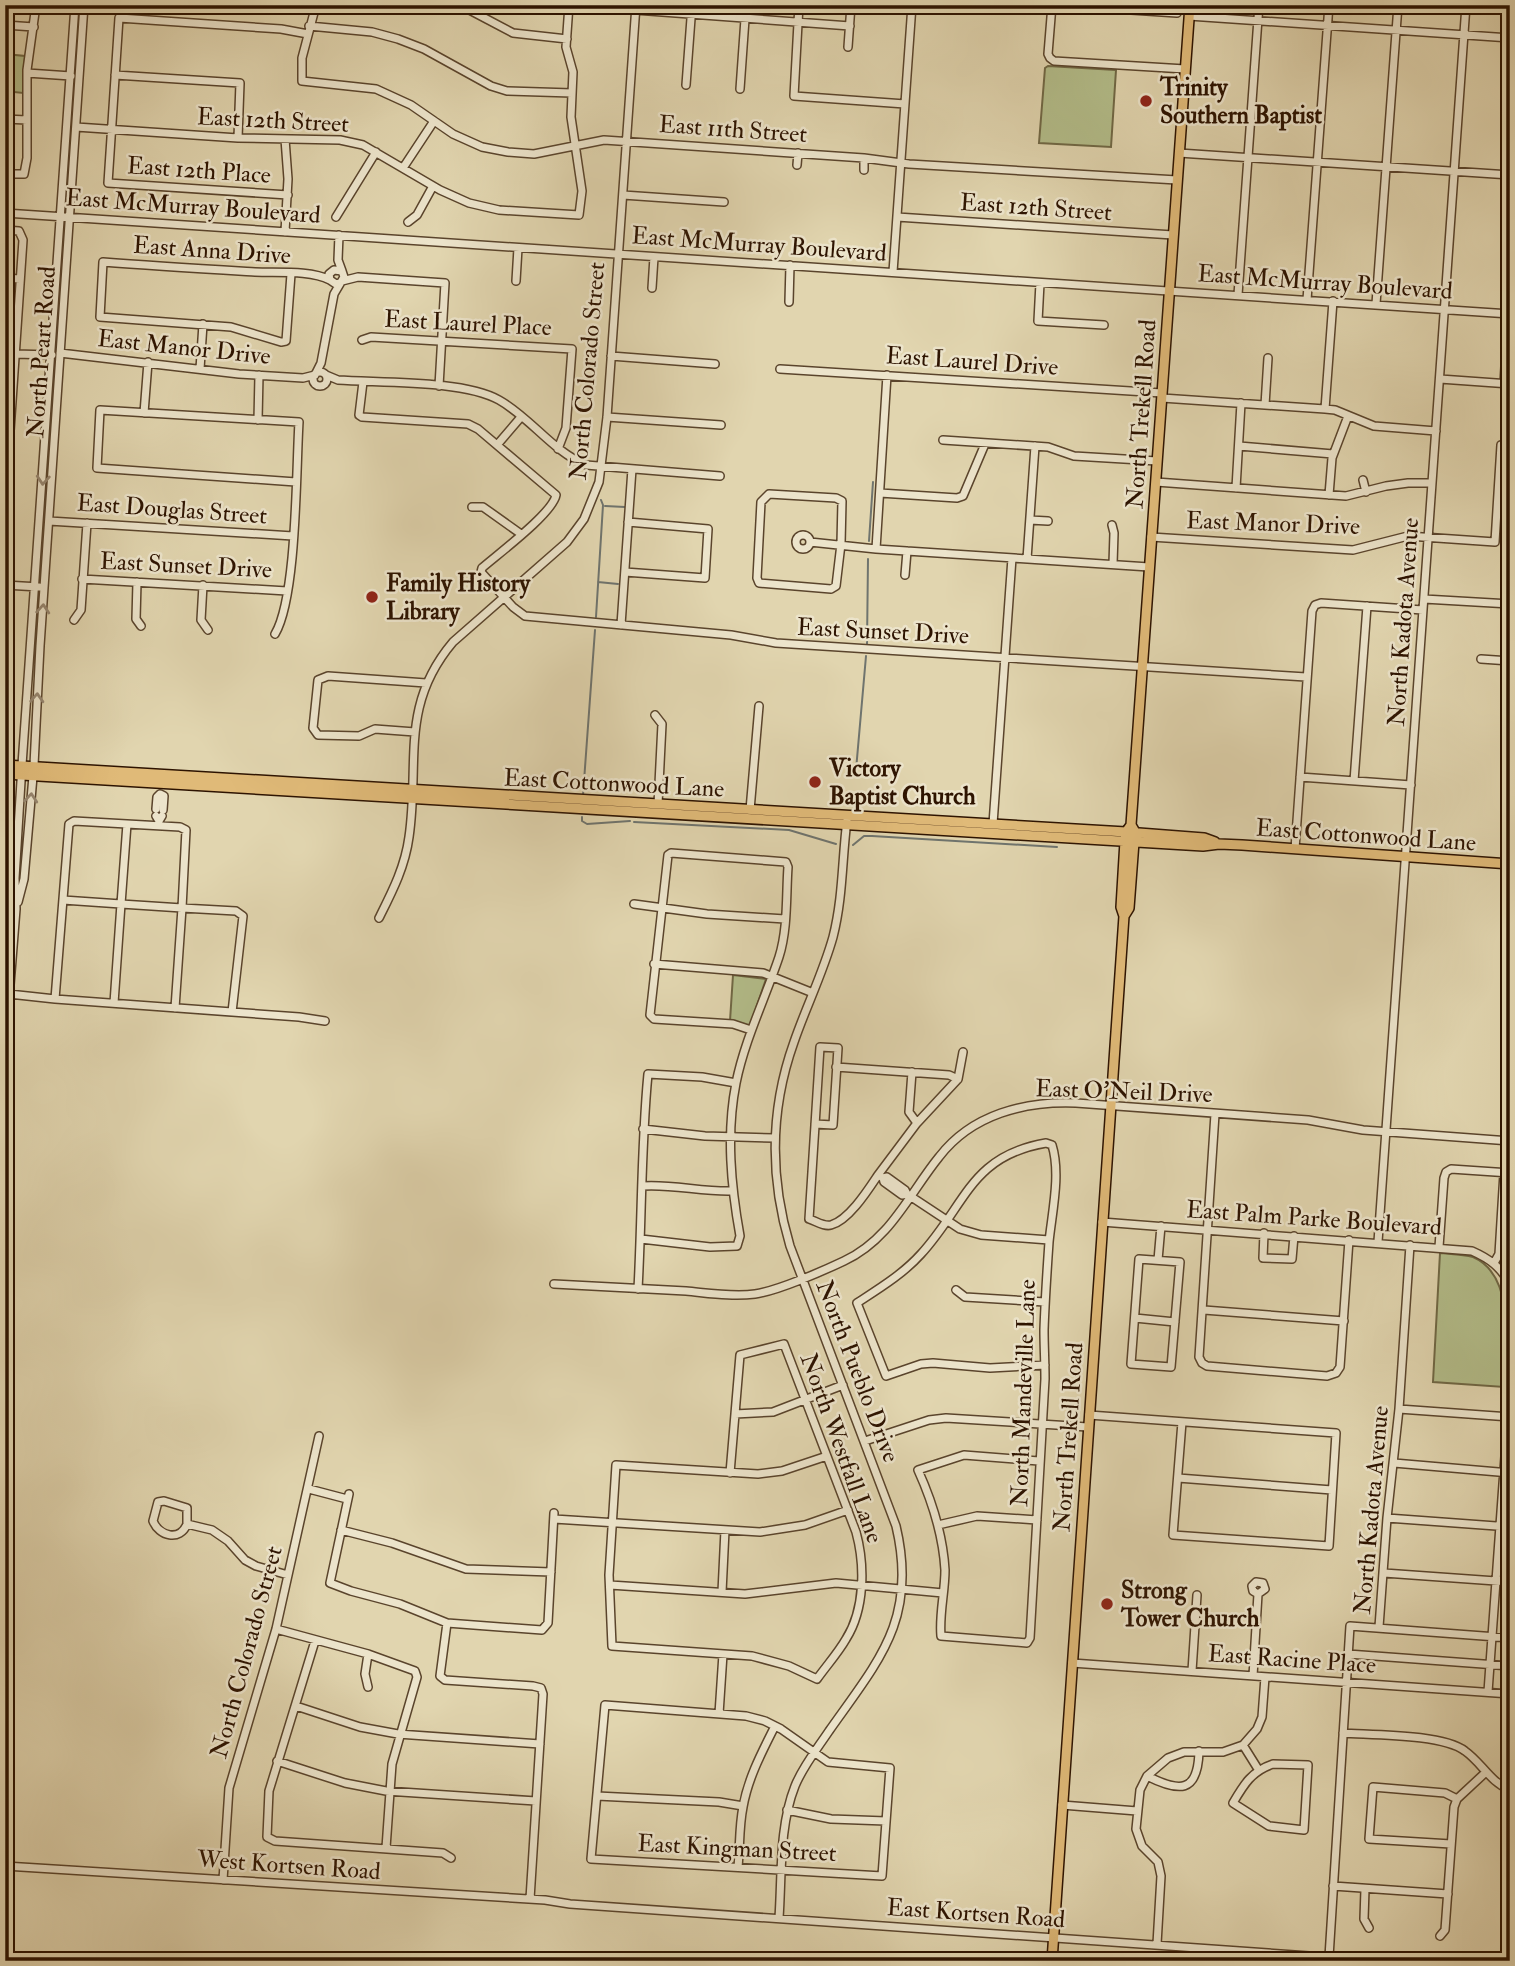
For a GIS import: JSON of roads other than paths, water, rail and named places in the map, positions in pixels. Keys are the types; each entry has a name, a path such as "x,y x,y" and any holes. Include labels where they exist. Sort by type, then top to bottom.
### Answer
{"main road":[{"name":"North Trekell Road","path":"1052,1961 1110,1106 1124,916 1129,908 1130,835 1190,5"},
{"name":"East Cottonwood Lane","path":"5,765 22,769 161,782 658,804 847,820 993,824 1029,831"},
{"name":"East Cottonwood Lane","path":"5,774 22,769"},
{"name":"East Cottonwood Lane","path":"33,770 1130,835 1203,846 1219,844 1510,864"}],"street":[{"path":"5,174 24,174 27,158 27,73 36,5"},
{"name":"North Peart Road","path":"16,909 24,879 33,770 60,353 75,5"},
{"name":"North Peart Road","path":"5,1048 51,355 76,127 83,5"},
{"path":"308,30 316,5"},
{"path":"460,5 513,33 567,39"},
{"path":"569,5 566,47 573,72 571,117 576,146"},
{"path":"740,89 746,5"},
{"path":"799,5 794,96 905,104"},
{"path":"848,47 851,5"},
{"path":"893,272 912,5"},
{"path":"1177,13 1054,5 1050,58 1054,61 1185,69"},
{"path":"1238,295 1259,5"},
{"path":"1307,300 1329,5"},
{"path":"1376,304 1398,5"},
{"name":"North Kadota Avenue","path":"1378,1242 1466,5"},
{"path":"635,8 692,10 745,18 850,26"},
{"name":"North Colorado Street","path":"379,918 399,877 409,838 415,732 426,683 438,660 453,642 567,542 584,519 595,495 607,417 635,8"},
{"path":"686,85 692,10"},
{"path":"1189,16 1510,38"},
{"path":"112,129 119,18 372,32 424,50 491,86 507,91 572,93"},
{"path":"5,25 34,27"},
{"name":"East 11th Street","path":"308,30 302,58 302,81 376,89 411,105 453,134 482,147 508,152 534,154 604,139 901,163 1177,180"},
{"path":"27,73 71,75"},
{"path":"115,75 240,83 238,138"},
{"path":"5,119 27,120"},
{"path":"403,168 433,121"},
{"name":"East 12th Street","path":"76,127 238,138 340,140 363,145 433,186 469,203 499,209 579,215 582,191 576,146"},
{"name":"East 12th Place","path":"112,129 108,183 288,195"},
{"path":"285,139 288,195 285,232"},
{"path":"336,217 376,152"},
{"path":"797,165 798,153"},
{"path":"1179,153 1510,175"},
{"path":"864,158 864,170"},
{"path":"408,222 417,215 433,186"},
{"path":"623,195 724,202"},
{"name":"East McMurray Boulevard","path":"5,213 1509,314"},
{"name":"East 12th Street","path":"897,217 1173,235"},
{"path":"5,230 19,230 23,240 15,354 9,379 5,476"},
{"path":"338,380 316,384 315,375 321,363 334,293 339,235"},
{"path":"516,281 518,248"},
{"path":"652,288 654,257"},
{"name":"East Anna Drive","path":"203,324 100,317 103,262 445,283 442,341"},
{"path":"789,302 790,265"},
{"path":"200,369 203,324 231,327 281,342 286,341 291,274"},
{"path":"5,278 20,279"},
{"path":"1040,282 1038,321 1104,325"},
{"path":"1325,408 1333,301"},
{"path":"1440,379 1507,384 1509,314"},
{"path":"5,327 17,328"},
{"name":"East Laurel Place","path":"362,340 371,337 572,349 566,428 558,449"},
{"path":"439,386 442,341"},
{"name":"East Manor Drive","path":"60,353 259,375 303,378 315,375"},
{"path":"15,354 51,355"},
{"path":"611,356 715,364"},
{"path":"1265,405 1268,358"},
{"path":"144,413 148,362"},
{"path":"321,363 327,378 325,384"},
{"name":"East Laurel Drive","path":"780,369 1325,408 1374,426 1436,431"},
{"path":"315,375 322,372 338,380 464,388 485,393 502,402 558,449 578,461 601,467 720,476"},
{"path":"258,420 259,375"},
{"path":"876,550 887,376"},
{"name":"East Manor Drive","path":"303,378 316,384"},
{"path":"363,382 359,415 468,425 497,445 556,495 555,500 538,520 521,534 483,507 472,507"},
{"path":"1236,488 1241,403"},
{"path":"275,634 280,626 287,591 296,482 299,422 100,410 97,468 296,482"},
{"path":"1329,495 1333,454 1348,416"},
{"path":"497,445 521,417"},
{"path":"607,417 721,425"},
{"path":"943,440 1048,447 1074,457 1157,461"},
{"path":"880,494 957,498 962,496 985,443"},
{"name":"East Manor Drive","path":"1151,537 1353,550 1408,536 1495,542 1501,445 1510,445"},
{"path":"1027,559 1035,446"},
{"path":"1239,446 1333,454"},
{"path":"621,625 632,469"},
{"path":"1363,480 1366,492"},
{"path":"1156,482 1346,496 1386,486 1432,483"},
{"path":"769,494 836,498 842,501 841,544 838,580 836,586 831,589 759,583 757,578 761,502 769,494"},
{"path":"1030,520 1048,521"},
{"name":"East Douglas Street","path":"49,521 292,536"},
{"path":"625,572 705,578 706,565 708,528 628,522"},
{"path":"74,620 81,610 87,523"},
{"path":"1112,525 1115,533 1113,564"},
{"name":"East Sunset Drive","path":"521,534 482,568 481,572 517,612 530,618 731,635 776,643 1306,677"},
{"path":"810,542 876,550 1149,567"},
{"path":"905,575 907,551"},
{"path":"993,824 1012,558"},
{"name":"East Sunset Drive","path":"82,579 287,591"},
{"path":"137,582 136,619 141,626"},
{"path":"5,585 44,587"},
{"path":"203,586 201,620 208,630"},
{"path":"1424,599 1510,604"},
{"path":"1295,849 1306,677 1312,611 1315,605 1321,603 1423,610"},
{"path":"1354,780 1367,606"},
{"path":"1481,659 1510,661"},
{"path":"415,732 375,729 359,736 318,735 313,728 318,680 328,676 426,683"},
{"path":"750,810 759,706"},
{"path":"655,715 662,724 658,804"},
{"path":"1300,776 1411,785"},
{"path":"159,814 164,796 160,794 161,782"},
{"path":"55,999 68,826 71,821 127,824 159,814 187,833 175,1008"},
{"name":"North Pueblo Drive","path":"779,1918 788,1810 799,1777 884,1650 899,1612 901,1589 902,1557 896,1526 802,1278 781,1215 774,1138 784,1073 832,938 839,909 847,820"},
{"path":"114,1003 127,824"},
{"path":"641,1239 710,1247 737,1246 740,1236 732,1191 730,1138 736,1083 751,1030 780,955 785,919 786,862 671,853 668,855 650,1016 653,1019 733,1024 751,1030"},
{"path":"63,900 236,911 243,916 232,1012"},
{"path":"634,904 707,914 785,919"},
{"path":"654,964 755,971 813,993"},
{"path":"9,994 325,1021"},
{"path":"815,1124 832,1125 838,1048 820,1047 815,1124 809,1219 832,1225 854,1208 881,1177 916,1123 958,1079 963,1052"},
{"path":"836,1067 949,1075 958,1079"},
{"path":"912,1072 909,1112 916,1123"},
{"path":"638,1289 643,1129 648,1074 702,1077 736,1083"},
{"name":"East O'Neil Drive","path":"554,1284 754,1294 802,1278 863,1251 892,1223 940,1155 965,1132 983,1121 1025,1105 1049,1102 1308,1120 1386,1132 1510,1141"},
{"path":"1215,1114 1199,1357 1202,1363 1207,1366 1327,1376 1336,1373 1340,1367 1349,1240"},
{"path":"643,1129 730,1138 774,1138"},
{"name":"North Mandeville Lane","path":"943,1593 941,1636 1027,1643 1030,1638 1045,1365 1045,1302 1054,1181 1052,1144 1036,1144 1005,1155 985,1169 969,1186 946,1220"},
{"path":"1439,1247 1446,1172 1451,1169 1507,1173 1499,1254 1494,1263 1510,1284"},
{"path":"881,1177 887,1177 909,1196 960,1228 981,1235 1049,1240"},
{"path":"643,1186 732,1191"},
{"path":"946,1220 922,1254 895,1278 857,1303 886,1376 921,1364 933,1363 990,1368 1045,1365"},
{"name":"East Palm Parke Boulevard","path":"1102,1222 1439,1247 1472,1251 1494,1263"},
{"path":"1158,1260 1161,1226"},
{"path":"1264,1233 1263,1258 1292,1259 1294,1236"},
{"name":"North Kadota Avenue","path":"1329,1957 1350,1626 1379,1627 1399,1409 1410,1245"},
{"path":"1139,1259 1180,1262 1171,1367 1131,1364 1135,1318 1139,1259"},
{"path":"956,1290 965,1297 1045,1302"},
{"path":"1204,1310 1344,1321"},
{"path":"1135,1318 1175,1322"},
{"name":"North Westfall Lane","path":"723,1654 770,1659 817,1679 847,1638 858,1608 861,1584 862,1559 856,1532 785,1344 740,1355 735,1414"},
{"path":"730,1473 735,1414 773,1412 843,1385"},
{"path":"1488,1692 1499,1527 1507,1473 1510,1387"},
{"path":"1399,1409 1509,1417"},
{"path":"1089,1415 1336,1433 1328,1546 1173,1535 1182,1422"},
{"path":"865,1441 929,1420 946,1418 1088,1427"},
{"name":"North Colorado Street","path":"223,1880 229,1788 275,1629 319,1436"},
{"path":"610,1585 745,1594 825,1584 861,1584 943,1593 945,1573 938,1525 918,1470 964,1455 1039,1461"},
{"path":"719,1714 723,1654 612,1646 610,1585 617,1465 758,1474 782,1471 827,1456"},
{"path":"1394,1463 1507,1473"},
{"path":"1178,1478 1332,1490"},
{"path":"309,1489 348,1497 330,1583 400,1604 447,1623 542,1630 548,1623 554,1516 760,1532 805,1525 848,1510"},
{"path":"164,1501 187,1508 187,1524 177,1535 165,1534 156,1529 153,1521 159,1503 164,1501"},
{"path":"938,1525 977,1517 1037,1520"},
{"path":"1387,1518 1510,1527"},
{"path":"187,1524 212,1530 228,1541 245,1560 256,1566 288,1575"},
{"path":"341,1530 392,1543 466,1569 551,1572"},
{"path":"722,1592 725,1530"},
{"path":"1384,1573 1510,1583"},
{"path":"1253,1675 1258,1594"},
{"path":"1192,1671 1197,1595"},
{"path":"447,1623 440,1676 444,1680 541,1688 544,1694 530,1899"},
{"path":"1379,1627 1510,1637"},
{"path":"275,1629 368,1654 415,1671 417,1677 392,1764 386,1848"},
{"path":"314,1641 269,1791 265,1832 267,1837 275,1840 443,1853 451,1858"},
{"path":"368,1654 365,1674 368,1687"},
{"path":"1348,1654 1510,1666"},
{"name":"East Racine Place","path":"1072,1663 1510,1694"},
{"path":"1157,1944 1161,1876 1158,1862 1142,1846 1136,1829 1140,1790 1147,1776 1168,1758 1184,1752 1223,1752 1243,1745 1257,1729 1262,1717 1265,1677"},
{"path":"743,1806 719,1802 597,1796 605,1705 746,1716 775,1726 828,1762 890,1768 886,1821 831,1819 788,1810"},
{"path":"296,1706 360,1727 401,1734 540,1744"},
{"path":"738,1867 743,1806 752,1774 775,1726"},
{"path":"1343,1733 1444,1741 1465,1751 1497,1784 1510,1790"},
{"path":"1243,1745 1258,1769"},
{"path":"1147,1776 1174,1788 1182,1788 1188,1785 1196,1772 1199,1752"},
{"path":"277,1761 345,1783 389,1791 536,1801"},
{"path":"1273,1764 1308,1765 1304,1830 1269,1826 1233,1803 1246,1781 1258,1769 1273,1764"},
{"path":"1440,1937 1445,1930 1454,1807 1457,1799 1486,1772"},
{"path":"1451,1844 1369,1839 1373,1787 1445,1793 1457,1799"},
{"name":"East Kingman Street","path":"597,1796 591,1859 881,1876 886,1821"},
{"path":"1062,1805 1137,1811"},
{"name":"West Kortsen Road","path":"5,1866 530,1899 570,1904"},
{"path":"1333,1886 1448,1895"},
{"path":"1365,1889 1364,1919 1369,1928"},
{"name":"East Kortsen Road","path":"570,1904 1381,1961"}],"waterway":[{"path":"869,541 873,482"},
{"path":"596,617 603,505 601,500"},
{"path":"605,506 625,507"},
{"path":"867,644 868,559"},
{"path":"598,582 618,584"},
{"path":"583,795 595,630"},
{"path":"856,770 866,656"},
{"path":"582,817 582,821 587,824 630,821"},
{"path":"634,822 789,830 836,844"},
{"path":"853,845 864,836 872,836 1057,847"}],"place":[{"name":"Trinity Southern Baptist","path":"1146,101"},
{"name":"Family History Library","path":"372,597"},
{"name":"Victory Baptist Church","path":"815,782"},
{"name":"Strong Tower Church","path":"1107,1604"}]}
